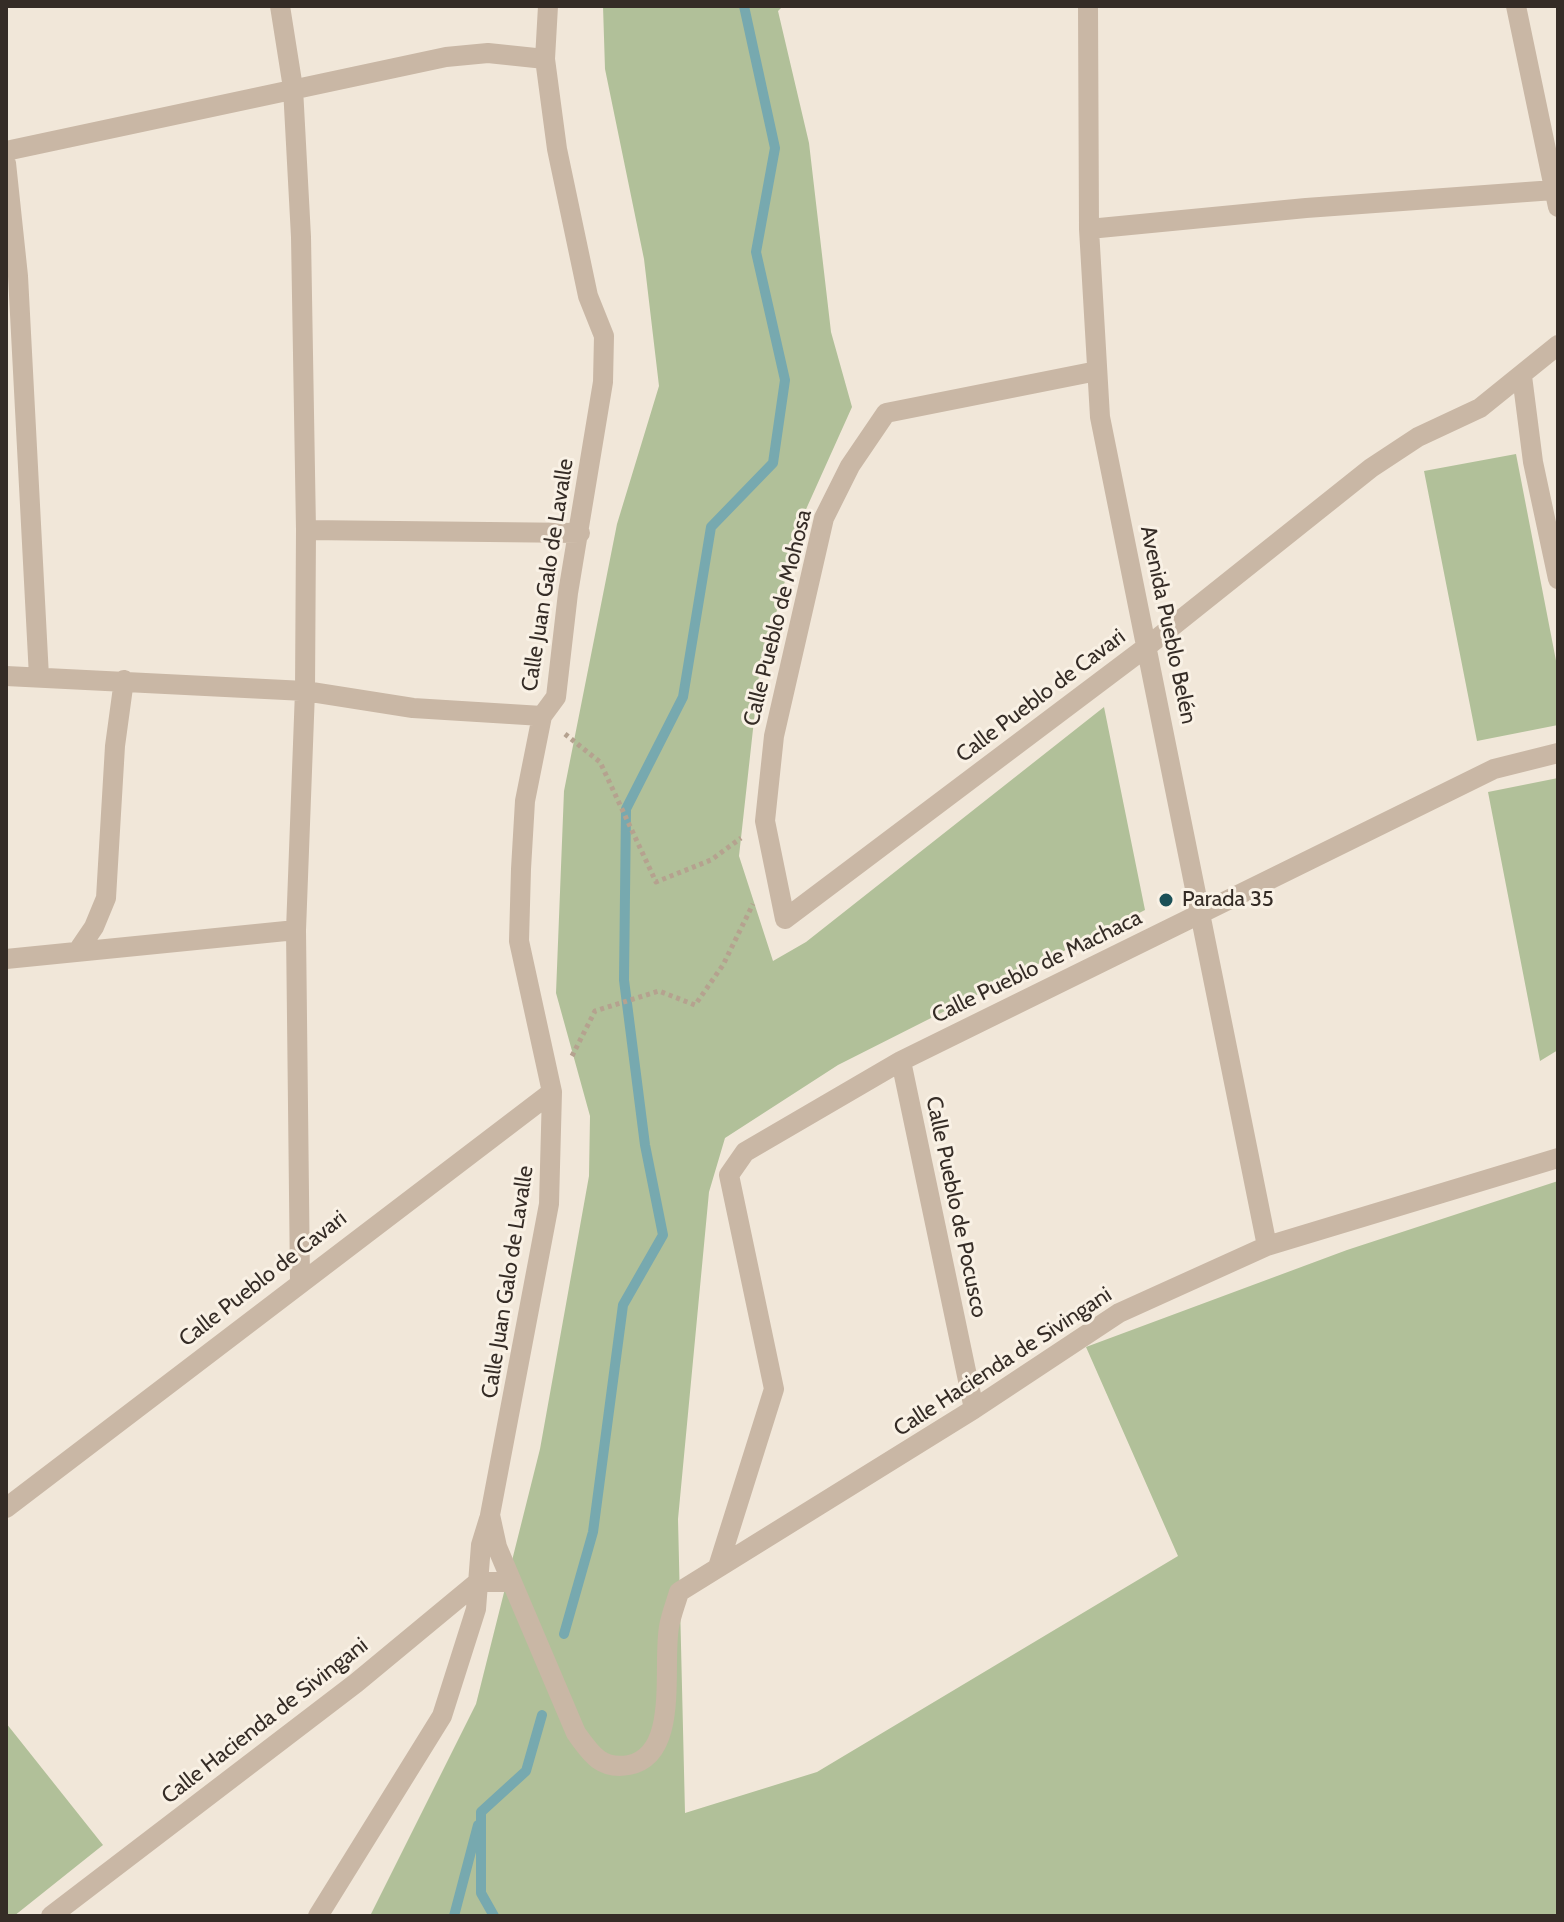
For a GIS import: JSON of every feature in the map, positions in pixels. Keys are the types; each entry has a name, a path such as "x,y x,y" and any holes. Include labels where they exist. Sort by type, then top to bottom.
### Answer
{"street":[{"path":"280,6 293,88 301,237 306,530 305,691 296,930 300,1281"},
{"name":"Calle Juan Galo de Lavalle","path":"548,6 545,59 557,149 588,296 604,336 603,382 568,593 556,697 542,716 525,801 519,941 552,1092 549,1204 490,1515 497,1547 576,1733 594,1759 615,1768 638,1763 656,1748 664,1725 669,1626 679,1592 718,1567"},
{"name":"Avenida Pueblo Belén","path":"1088,6 1089,229 1100,417 1149,645 1267,1246"},
{"path":"1089,229 1306,208 1556,198 1516,6"},
{"path":"6,151 446,57 488,53 545,59"},
{"path":"6,163 14,357 39,677"},
{"name":"Calle Pueblo de Cavari","path":"785,919 1149,645 1371,468 1418,437 1480,408 1556,348"},
{"name":"Calle Pueblo de Mohosa","path":"785,919 765,821 774,736 824,518 850,466 886,413 1097,371"},
{"path":"1522,376 1533,462 1558,579"},
{"path":"306,530 580,533"},
{"path":"6,676 305,691 413,708 542,716"},
{"path":"77,952 94,927 106,898 115,746 124,680"},
{"name":"Calle Pueblo de Machaca","path":"718,1567 774,1389 729,1175 745,1152 773,1132 901,1061 1202,912 1494,769 1558,753"},
{"path":"6,959 296,930"},
{"name":"Calle Pueblo de Pocusco","path":"901,1061 974,1409"},
{"name":"Calle Pueblo de Cavari","path":"6,1508 552,1092"},
{"name":"Calle Hacienda de Sivingani","path":"718,1567 974,1409 1119,1313 1267,1246 1558,1158"},
{"path":"318,1916 442,1716 463,1655 478,1582 481,1545 490,1515"},
{"path":"478,1582 512,1582"},
{"name":"Calle Hacienda de Sivingani","path":"51,1916 356,1683 478,1582"}],"path":[{"path":"542,716 600,762 656,882 711,860 765,821"},
{"path":"552,1092 595,1011 659,991 695,1005 723,965 772,866"}],"green space":[{"path":"603,6 783,6 778,11 809,143 831,332 852,407 803,516 759,675 739,856 773,961 806,942 1104,707 1145,910 838,1065 725,1138 709,1192 678,1519 685,1813 817,1772 1178,1556 1086,1347 1347,1250 1558,1181 1558,1913 1555,1916 370,1916 476,1704 540,1449 589,1176 590,1116 556,993 564,791 617,524 659,386 644,259 605,69"},
{"path":"1516,454 1558,671 1558,725 1477,741 1424,471"},
{"path":"1558,778 1558,1050 1540,1061 1488,792"},
{"path":"6,1723 103,1845 14,1916 6,1916"}],"waterway":[{"path":"564,1634 593,1532 623,1305 663,1235 645,1145 624,980 626,809 683,697 711,527 773,463 785,380 756,252 775,148 744,6"},
{"path":"494,1916 481,1893 481,1812 526,1771 542,1715"},
{"path":"454,1916 478,1825"}],"place":[{"name":"Parada 35","path":"1166,900"}]}
